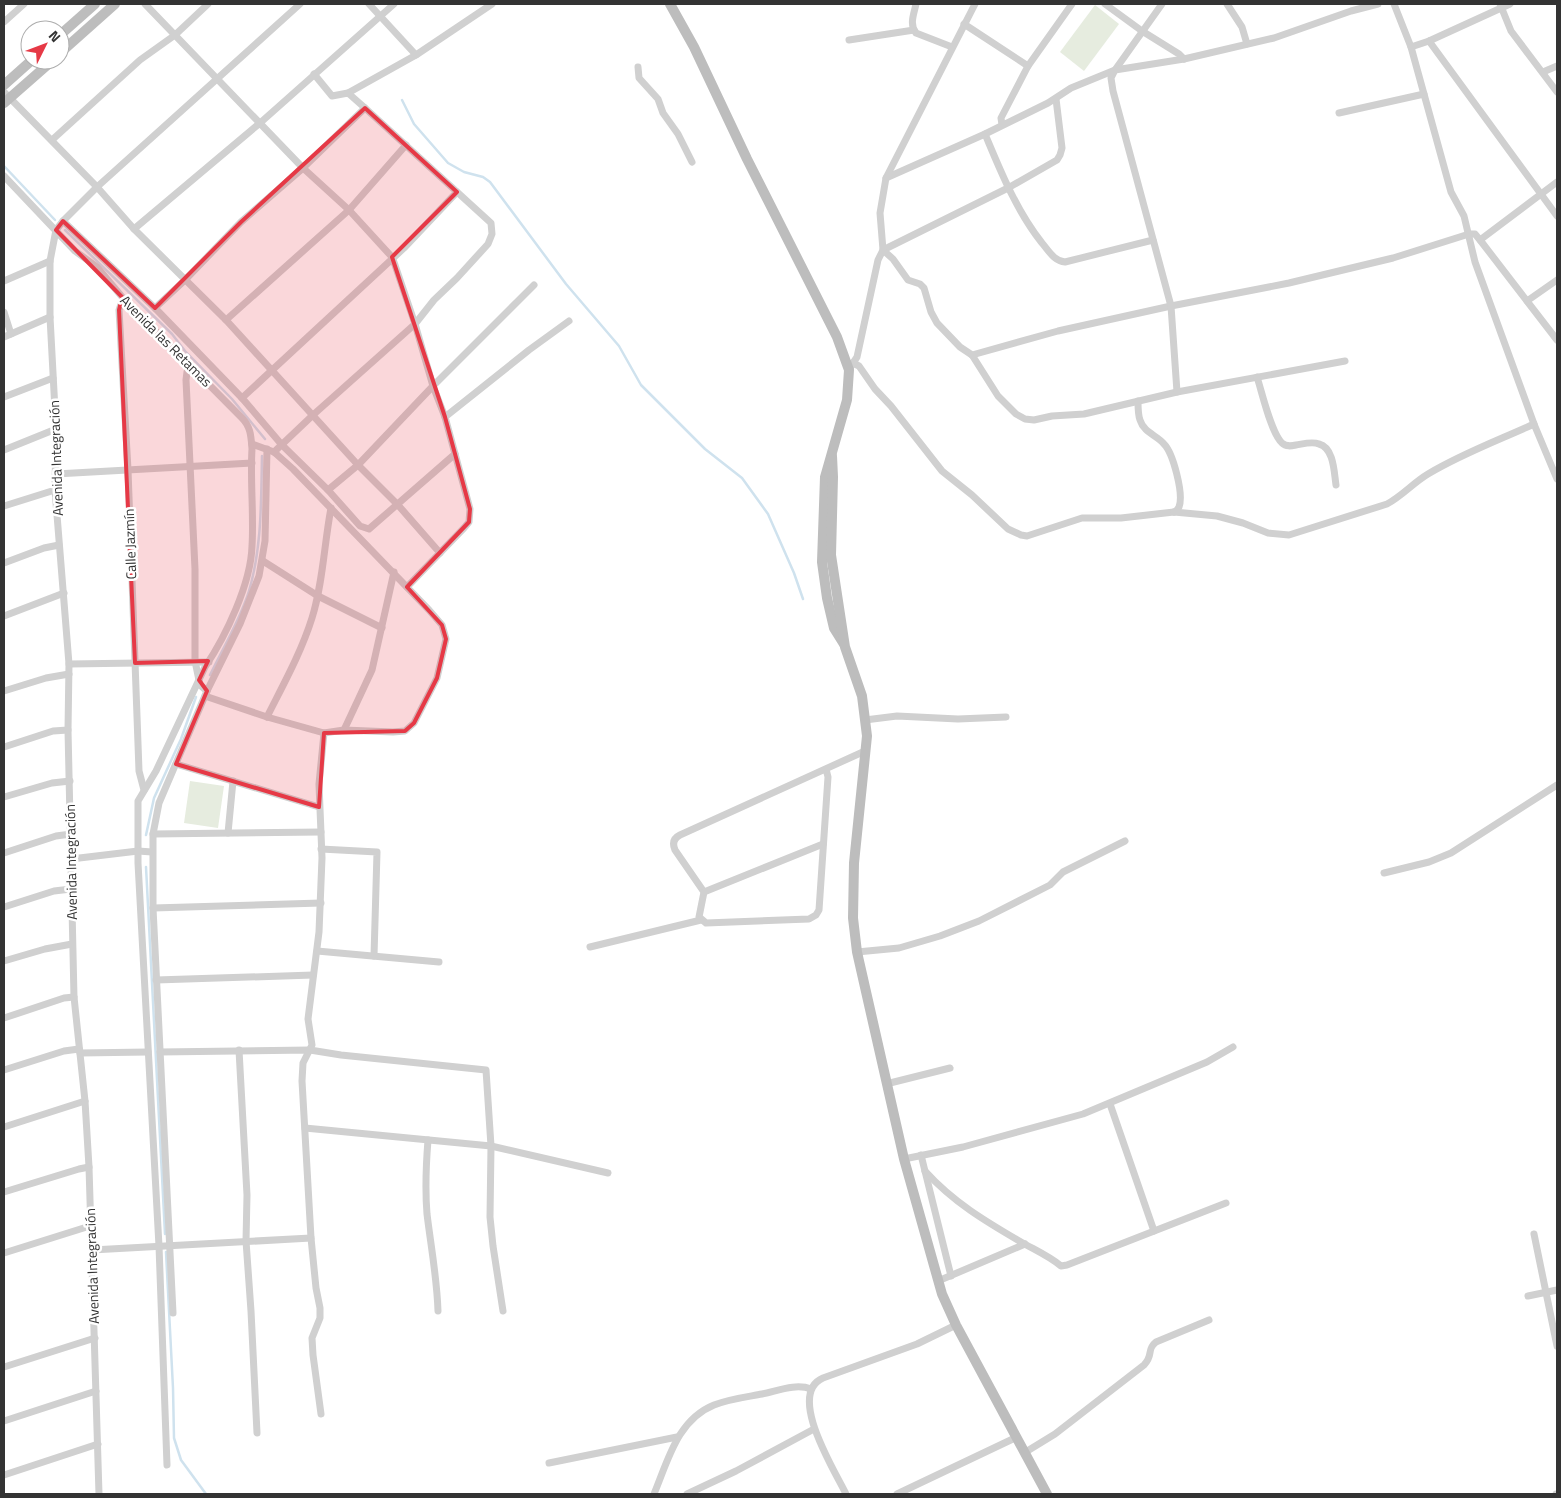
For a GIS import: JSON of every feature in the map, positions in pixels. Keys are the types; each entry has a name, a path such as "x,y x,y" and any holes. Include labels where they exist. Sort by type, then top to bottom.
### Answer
{"street":[{"path":"4,22 24,4"},
{"path":"70,26 95,4"},
{"path":"70,45 115,4"},
{"path":"145,4 303,168 349,210 392,257 416,324 433,386 445,417 470,510 469,522 407,587"},
{"path":"52,140 140,60 175,35 208,4"},
{"path":"56,230 97,187 300,4"},
{"path":"369,4 416,55"},
{"path":"134,229 260,124 394,4"},
{"path":"314,74 332,96 348,93 416,55 492,4"},
{"path":"670,4 694,47 746,159 851,366"},
{"path":"916,4 912,22 912,27 916,33 952,47"},
{"path":"975,4 886,178 880,214 883,250 878,260 857,357 851,366 847,400 832,456 831,555 845,647 862,696 867,736 854,863 853,918 857,952 886,1084 904,1159 942,1294 956,1325 1047,1494"},
{"path":"1002,125 1002,118 1028,66 1072,4"},
{"path":"1105,4 1142,31 1180,54 1184,59"},
{"path":"1162,4 1111,78 1113,92 1153,240 1161,262 1171,306 1176,392"},
{"path":"1227,4 1242,27 1247,44"},
{"path":"1346,4 1351,11"},
{"path":"886,178 985,134 1056,99 1071,88 1115,70 1184,59 1274,38 1351,11 1378,4"},
{"path":"1394,4 1411,47 1451,192 1464,216 1475,262 1534,424 1557,479"},
{"path":"1411,47 1429,41 1501,5 1510,4"},
{"path":"1501,5 1511,31 1557,92"},
{"path":"964,24 1028,66"},
{"path":"849,40 914,30"},
{"path":"1429,41 1557,216"},
{"path":"1542,72 1557,66"},
{"path":"638,67 639,78 658,99 692,162"},
{"path":"4,85 21,70"},
{"path":"41,70 6,98 52,140 134,229 226,320 358,465 398,505 440,553"},
{"path":"270,450 282,445 416,324 434,300 488,244 492,234 491,223 348,93"},
{"path":"1339,113 1424,94"},
{"path":"883,250 1008,188 1055,161 1060,155 1062,148 1056,99"},
{"path":"155,308 241,222 303,168 365,108"},
{"path":"985,134 1008,188 1028,225 1060,262 1153,240"},
{"path":"226,320 349,210 406,146"},
{"name":"Avenida las Retamas","path":"4,176 75,251 97,267 123,298 246,422 250,430 252,444 252,546 250,568 239,601 156,771 144,790"},
{"path":"1480,240 1557,182"},
{"path":"242,398 392,257 404,248 457,192"},
{"path":"63,221 155,308 242,398 282,445 364,529 370,529 455,454"},
{"name":"Avenida Integración","path":"56,230 50,261 50,317 56,429 55,490 69,664 68,730 72,944 74,997 85,1101 92,1250 99,1494"},
{"path":"972,355 1058,331 1289,283 1393,258 1469,234 1475,234 1480,240 1557,340"},
{"path":"883,250 893,259 908,280 920,284 924,288 931,312 937,323 960,347 972,355 998,396 1016,414 1025,419 1034,420 1052,416 1084,414 1176,392 1345,361"},
{"path":"4,281 50,261"},
{"path":"1527,301 1557,280"},
{"path":"328,490 358,465 433,386 534,285"},
{"name":"Calle Jazmín","path":"123,298 120,310 139,771 144,790"},
{"path":"4,312 12,334"},
{"path":"4,337 50,317"},
{"path":"445,417 529,350 569,321"},
{"path":"190,365 186,372 186,380 195,569 195,661 200,685 206,694 267,717 324,733 344,730 405,731 414,722 437,678 446,639 442,625 394,572 331,508 270,450 252,444"},
{"path":"851,366 859,366 875,389 891,406 942,472 972,495 1008,529 1027,536 1082,518 1121,518 1174,512 1217,516 1243,523 1268,533 1289,535 1386,504 1398,497 1418,480 1439,468 1534,424"},
{"path":"1257,377 1276,434 1282,444 1289,446 1321,444 1328,450 1333,462 1336,484"},
{"path":"4,397 53,378"},
{"path":"1138,401 1139,420 1147,432 1162,441 1169,449 1174,462 1180,494 1179,507 1174,512"},
{"path":"4,450 56,429"},
{"path":"173,1313 156,980 152,834 159,804 206,694 251,600 263,561 270,450"},
{"path":"56,474 252,463"},
{"path":"4,506 55,490"},
{"path":"267,717 312,618 318,596 331,508"},
{"path":"4,563 44,548 59,545"},
{"path":"263,561 318,596 382,628"},
{"path":"344,730 372,670 394,572"},
{"path":"4,616 64,592"},
{"path":"69,664 209,662"},
{"path":"4,690 69,674"},
{"path":"865,720 897,716 958,719 1006,718"},
{"path":"4,747 53,731 68,730"},
{"path":"321,1414 312,1338 320,1318 311,1238 302,1081 303,1063 310,1050 312,1040 308,1019 321,903 319,784 324,733"},
{"path":"701,920 699,917 704,892 675,850 673,844 675,838 865,751"},
{"path":"176,764 319,807"},
{"path":"590,947 701,920 706,923 809,919 814,917 819,910 828,777 826,769"},
{"path":"4,797 52,783 70,781"},
{"path":"228,833 233,781"},
{"path":"1384,873 1430,862 1451,852 1557,785"},
{"path":"144,790 138,801 138,851 159,1246 167,1465"},
{"path":"152,834 321,832"},
{"path":"4,852 71,834"},
{"path":"857,952 899,948 940,936 979,921 1050,885 1063,872 1125,841"},
{"path":"704,892 823,844"},
{"path":"321,849 377,852 374,956"},
{"path":"71,859 138,851 152,852"},
{"path":"4,907 54,891 71,889"},
{"path":"153,908 321,903"},
{"path":"4,961 45,948 72,944"},
{"path":"316,951 439,962"},
{"path":"156,980 313,975"},
{"path":"4,1018 64,998 74,997"},
{"path":"904,1159 963,1147 1083,1114 1207,1062 1233,1047"},
{"path":"239,1050 247,1195 246,1241 257,1433"},
{"path":"160,1052 310,1050 486,1070 491,1146 490,1217 492,1246 503,1311"},
{"path":"4,1070 64,1051 148,1052"},
{"path":"886,1084 950,1068"},
{"path":"4,1127 85,1101"},
{"path":"1110,1104 1154,1230"},
{"path":"305,1128 491,1146 608,1173"},
{"path":"428,1140 426,1161 427,1213 435,1263 438,1311"},
{"path":"921,1155 951,1276"},
{"path":"4,1192 88,1167"},
{"path":"925,1171 942,1189 972,1212 1045,1254 1061,1266 1226,1203"},
{"path":"4,1253 90,1226"},
{"path":"1534,1234 1557,1346"},
{"path":"92,1250 311,1238"},
{"path":"938,1281 1025,1244"},
{"path":"1528,1296 1557,1290"},
{"path":"1024,1453 1055,1434 1150,1360 1152,1346 1156,1342 1209,1320"},
{"path":"846,1494 814,1429 810,1406 811,1389 815,1382 917,1344 956,1325"},
{"path":"4,1367 95,1338"},
{"path":"654,1494 678,1437 690,1420 713,1405 796,1387 811,1389"},
{"path":"4,1421 96,1391"},
{"path":"686,1494 736,1471 814,1429"},
{"path":"549,1463 678,1437"},
{"path":"897,1494 1017,1437"},
{"path":"4,1475 98,1444"}],"highlighted area":[{"path":"365,108 457,192 392,257 445,417 470,509 469,522 407,587 442,625 446,639 437,678 414,723 405,731 324,733 319,807 176,764 207,691 199,680 208,661 135,663 119,310 122,297 56,230 63,221 155,308 241,222"}],"shaded area":[{"path":"1095,5 1119,24 1084,71 1060,52"},
{"path":"190,781 224,786 218,828 184,823"}],"waterway":[{"path":"402,100 414,124 448,163 464,172 483,177 490,182 566,284 619,346 641,385 705,449 742,478 768,514 794,573 803,599"},
{"path":"4,166 55,220"},
{"path":"65,230 172,334 185,351 232,399 265,439"},
{"path":"210,675 241,613 249,591 259,541 262,456"},
{"path":"146,835 154,798 181,739 196,697"},
{"path":"146,867 165,1234"},
{"path":"166,1252 174,1438 181,1460 206,1494"}]}
